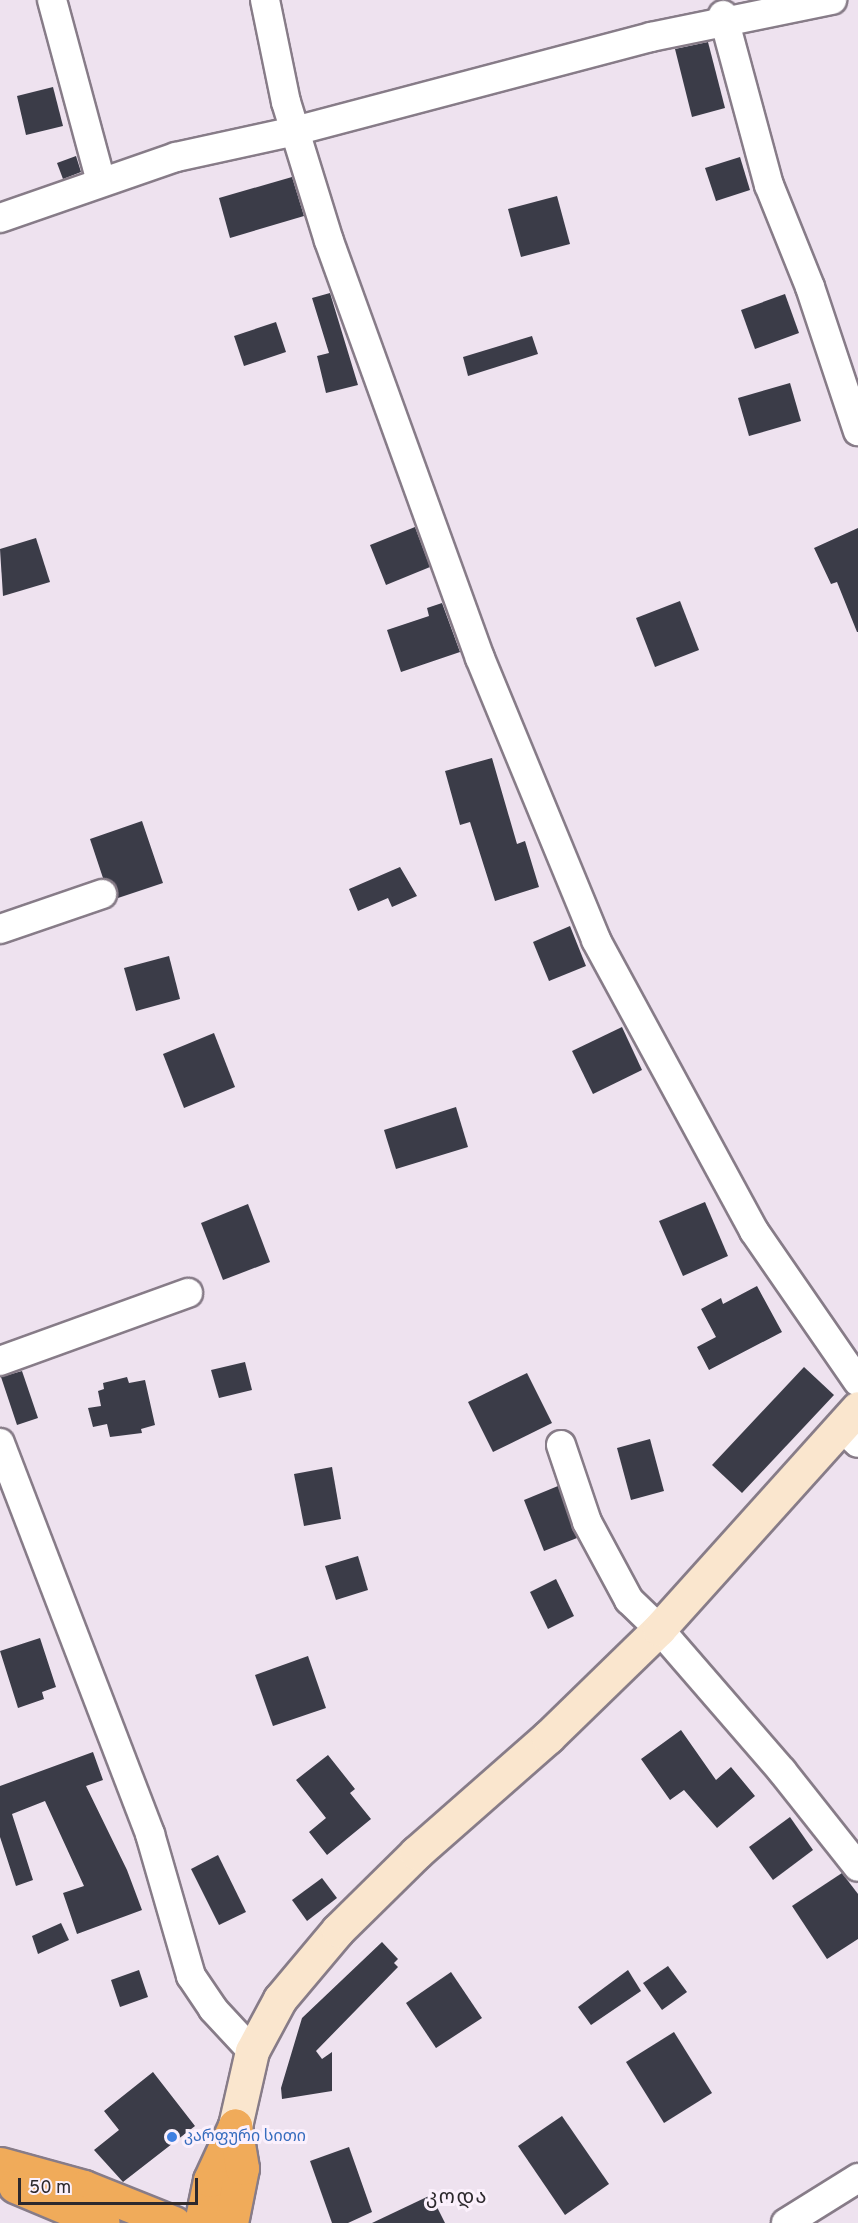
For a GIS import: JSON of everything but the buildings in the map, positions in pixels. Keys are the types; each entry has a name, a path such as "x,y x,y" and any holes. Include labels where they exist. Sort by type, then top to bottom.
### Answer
{"highway":[{"path":"235,2126 242,2168 235,2220"},
{"path":"201,2223 210,2180 235,2126"},
{"path":"0,2164 84,2187 174,2223"},
{"path":"0,2179 103,2223"}],"street":[{"path":"52,0 101,182"},
{"path":"265,0 295,131 329,241 480,658 596,940 754,1231 858,1382"},
{"path":"0,218 176,157 295,131 724,18 832,0"},
{"path":"724,18 769,185 810,287 858,431"},
{"path":"0,929 102,894"},
{"path":"0,1362 188,1293"},
{"path":"235,2126 252,2051 280,1999 338,1930 416,1853 548,1737 659,1629 852,1426"},
{"path":"0,1443 150,1834 191,1976 213,2009 252,2051"},
{"path":"561,1445 587,1522 629,1600 659,1629 827,1824 858,1867"},
{"path":"786,2223 858,2178"}],"place":[{"name":"კარფური სითი","path":"172,2137"}],"district":[{"name":"კოდა","path":"457,2198"}]}
